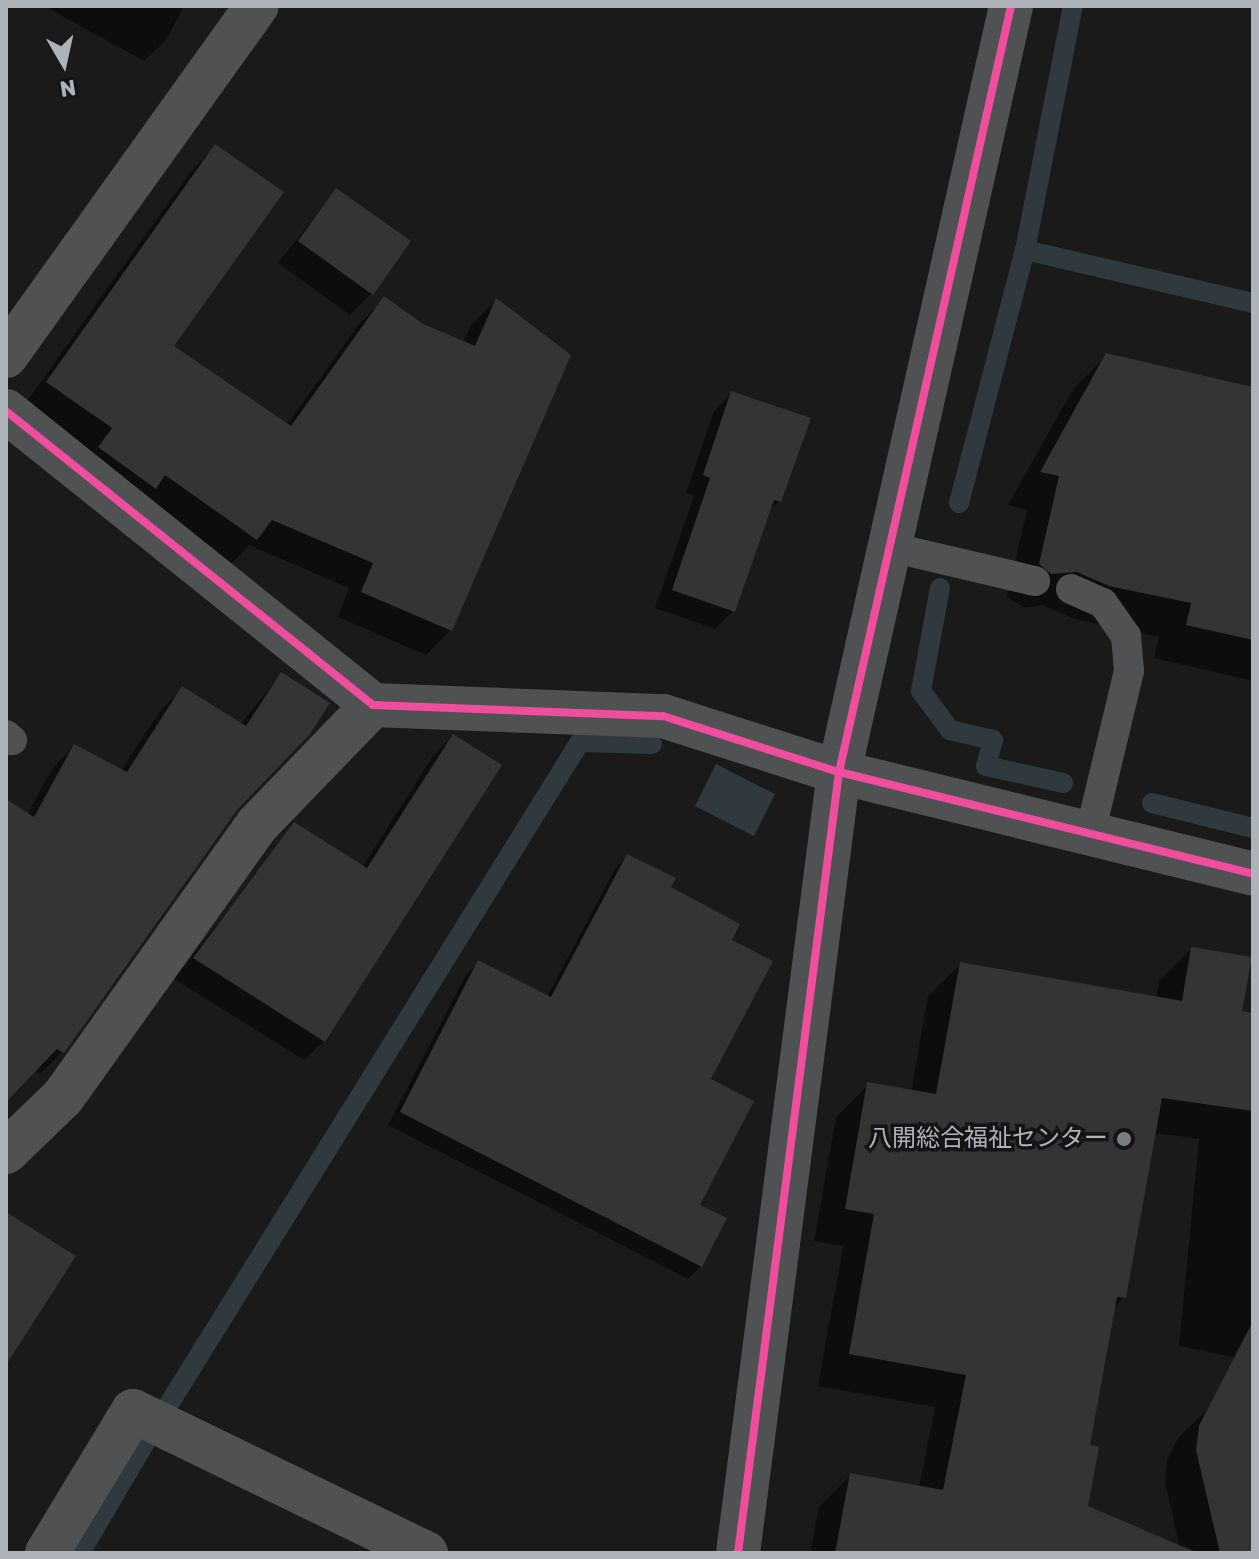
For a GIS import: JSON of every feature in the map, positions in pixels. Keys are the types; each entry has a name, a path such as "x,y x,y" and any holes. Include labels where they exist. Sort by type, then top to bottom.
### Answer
{"street":[{"path":"6,356 257,6"},
{"path":"738,1553 839,772 1011,6"},
{"path":"6,411 373,705 663,716 839,772 1253,874"},
{"path":"6,1152 63,1097 257,825 373,705"},
{"path":"47,1553 133,1411 426,1553"}],"lane":[{"path":"890,547 1035,581"},
{"path":"1071,589 1103,603 1126,636 1129,671 1090,834"}],"shaded area":[{"path":"716,764 775,794 754,836 695,806"}],"building":[{"path":"215,144 284,192 174,346 291,426 384,296 423,324 475,346 496,298 571,355 452,631 361,592 373,563 272,520 257,540 165,475 156,489 98,447 112,428 46,382"},
{"path":"336,188 411,241 373,295 298,241"},
{"path":"1106,353 1253,387 1253,640 1186,625 1191,603 1109,586 1077,572 1051,574 1039,564 1059,476 1040,472"},
{"path":"731,391 811,418 781,502 774,500 735,612 672,590 710,478 703,475"},
{"path":"281,672 330,703 310,734 237,810 64,1053 57,1049 6,1102 6,799 34,817 74,744 127,772 182,686 246,726"},
{"path":"453,734 502,765 325,1042 193,958 294,822 367,868"},
{"path":"627,854 676,878 671,887 740,924 732,940 773,961 711,1079 754,1101 700,1205 727,1218 702,1267 400,1112 478,960 551,997"},
{"path":"1191,947 1252,957 1242,1011 1253,1013 1253,1111 1162,1098 1126,1298 1117,1297 1090,1445 1099,1447 1088,1506 1198,1553 835,1553 850,1473 943,1490 966,1375 849,1354 874,1214 845,1209 867,1082 936,1094 960,962 1182,1001"},
{"path":"6,1212 76,1256 6,1365"},
{"path":"1253,1321 1253,1553 1220,1553 1196,1450 1199,1426"}],"waterway":[{"path":"959,503 1025,250 1073,6"},
{"path":"1025,250 1253,303"},
{"path":"940,588 921,691 950,730 993,740 986,766 1063,783"},
{"path":"169,1404 580,742 652,744"},
{"path":"1152,803 1253,828"},
{"path":"80,1553 146,1441"}],"cycle path":[{"path":"738,1553 839,772 1011,6"},
{"path":"6,411 373,705 663,716 839,772 1253,874"}],"place":[{"name":"八開総合福祉センター","path":"1124,1139"}]}
